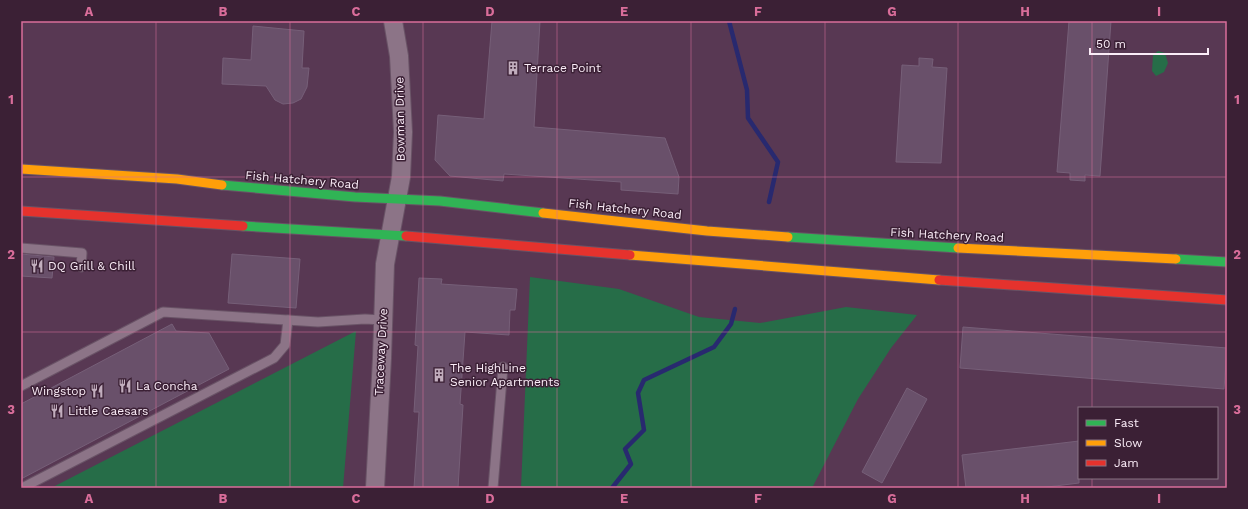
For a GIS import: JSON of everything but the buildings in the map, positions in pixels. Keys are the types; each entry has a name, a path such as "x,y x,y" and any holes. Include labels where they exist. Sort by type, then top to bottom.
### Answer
{"main road":[{"name":"Fish Hatchery Road","path":"21,169 177,180 220,186 440,201 708,231 848,242 1227,262"},
{"path":"21,176 53,172"},
{"path":"21,211 186,223 352,232 961,282 1227,300"}],"street":[{"name":"Bowman Drive","path":"393,21 399,56 402,132 400,177 393,217"},
{"name":"Traceway Drive","path":"375,488 382,358 382,320 386,264 393,217"}],"lane":[{"path":"21,248 82,253 81,267"},
{"path":"21,386 163,312 318,322 365,319 382,320"},
{"path":"22,488 274,358 285,345 288,320"},
{"path":"493,488 503,367"}],"green space":[{"path":"1158,51 1165,53 1168,63 1164,72 1156,76 1152,71 1153,55"},
{"path":"530,277 619,289 699,317 760,323 846,307 917,315 891,348 858,399 812,488 521,488"},
{"path":"356,331 343,488 51,488"}],"waterway":[{"path":"729,21 747,90 748,118 778,162 769,202"},
{"path":"612,488 631,464 625,449 644,430 638,393 644,380 714,347 731,324 735,309"}],"traffic: fast":[{"path":"222,185 355,197 440,201 543,213"},
{"path":"243,226 406,236"},
{"path":"788,237 958,248"},
{"path":"1176,259 1227,262"}],"traffic: slow":[{"path":"21,169 177,179 222,185"},
{"path":"543,213 707,231 788,237"},
{"path":"958,248 1176,259"},
{"path":"630,255 939,280"}],"traffic: jam":[{"path":"21,211 243,226"},
{"path":"406,236 630,255"},
{"path":"939,280 1227,300"}],"place":[{"name":"Terrace Point","path":"513,68"},
{"name":"DQ Grill & Chill","path":"37,266"},
{"name":"The HighLine Senior Apartments","path":"439,375"},
{"name":"La Concha","path":"125,386"},
{"name":"Wingstop","path":"97,391"},
{"name":"Little Caesars","path":"57,411"}]}
